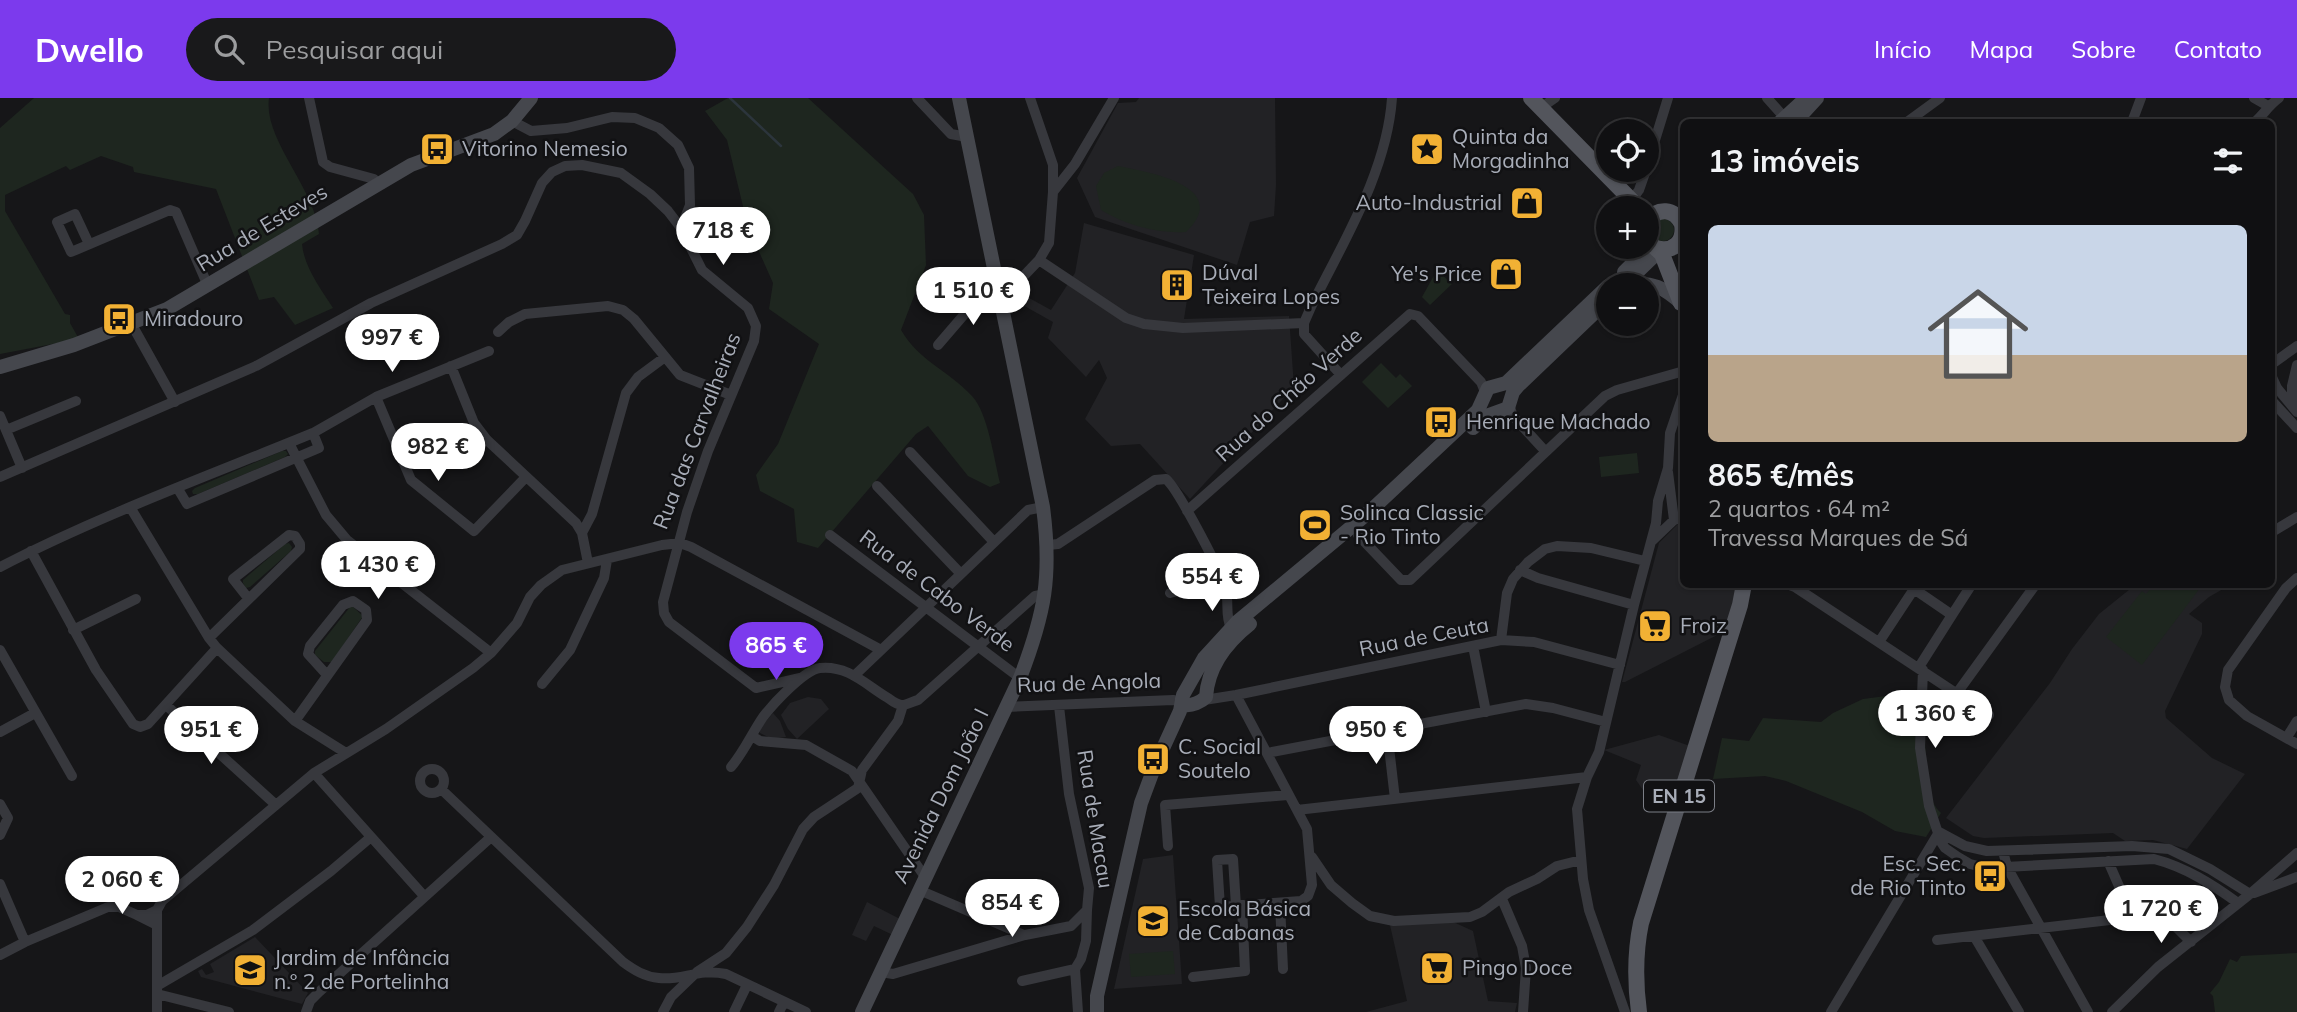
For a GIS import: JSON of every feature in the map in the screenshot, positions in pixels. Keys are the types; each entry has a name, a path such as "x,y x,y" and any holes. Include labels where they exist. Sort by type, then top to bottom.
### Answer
{"main road":[{"name":"Rua de Esteves","path":"0,367 74,345 167,309 376,183 411,165 494,134 512,121 531,98"},
{"name":"Avenida Dom João I","path":"862,1012 1020,678 1040,621 1046,594 1048,545 1043,506 959,98"},
{"path":"1785,119 1806,98"},
{"path":"1785,119 1815,98"},
{"path":"1543,101 1629,196"},
{"path":"1635,273 1679,218 1671,209"},
{"path":"1622,273 1662,242"},
{"path":"1662,242 1676,276 1680,297"},
{"path":"1659,287 1680,306"},
{"path":"1105,1012 1108,987 1149,804 1191,699 1204,658 1231,628 1368,513 1477,412 1489,389 1518,372 1596,298"},
{"path":"1097,1012 1097,996 1141,803 1154,768 1191,699 1217,658 1244,629 1358,535 1486,416 1506,409 1518,386 1596,311"},
{"path":"1489,389 1508,390 1506,409"},
{"path":"1489,389 1488,409 1506,409"},
{"name":"EN 15","path":"1639,1012 1636,989 1637,946 1641,923 1741,605 1743,588"}],"street":[{"path":"309,98 323,162 376,183"},
{"path":"917,98 951,134 967,137"},
{"path":"1001,303 1039,260 1049,243 1054,192 1053,165 1030,98"},
{"path":"1054,192 1075,164 1114,98"},
{"path":"1341,376 1304,334 1304,323 1373,175 1385,140 1392,98"},
{"path":"1659,127 1668,98"},
{"path":"1768,98 1785,119"},
{"path":"1911,119 1940,98"},
{"path":"2133,119 2139,98"},
{"path":"2255,98 2268,106"},
{"path":"2258,119 2268,106 2280,98"},
{"path":"512,121 531,131 567,128 611,117 635,118 659,128 678,145 689,168 690,205 681,228"},
{"name":"Rua das Carvalheiras","path":"158,910 162,901 314,773 386,729 491,653 517,623 530,597 562,570 680,543 687,512 708,451 754,341 756,326 748,308 702,270 681,228 650,194 621,173 565,166 552,172 542,183 526,221 516,235 371,303 256,366 175,402"},
{"path":"89,244 170,210 176,212 208,286"},
{"path":"1039,260 1126,318 1144,324 1183,328 1304,323"},
{"path":"938,345 987,289 1017,283"},
{"path":"498,332 509,322 525,314 608,306 623,310 634,318 680,375 732,395"},
{"name":"Rua do Chão Verde","path":"1188,511 1341,376 1402,318 1410,314 1418,316 1489,389"},
{"path":"0,477 175,402 131,323"},
{"path":"2275,361 2297,346"},
{"path":"0,567 130,507 313,433 376,397 489,351"},
{"path":"582,533 592,514 626,393 638,377 665,357"},
{"path":"2295,409 2292,386 2297,365"},
{"path":"451,366 474,423 486,440 576,523 582,533 588,563"},
{"path":"1358,535 1401,580 1410,580 1545,451 1611,393 1680,372"},
{"path":"2275,384 2295,409"},
{"path":"376,397 411,480 474,531 526,477"},
{"path":"6,430 76,401"},
{"path":"1625,1012 1589,910 1577,809 1587,777 1599,752 1656,523 1658,501 1668,468 1670,433 1680,404"},
{"path":"2275,404 2297,428"},
{"path":"1506,409 1545,451"},
{"path":"0,416 22,468"},
{"path":"178,489 187,504 319,448 313,433"},
{"path":"289,443 326,515 346,540 491,653"},
{"path":"910,452 994,542"},
{"path":"1650,544 1679,518 1668,468"},
{"path":"1048,545 1058,544 1155,480 1166,480 1171,483 1188,511 1226,588 1227,621 1231,628"},
{"path":"877,486 961,574"},
{"path":"855,675 1028,510 1043,506"},
{"path":"130,507 217,648 295,721 346,753"},
{"path":"2275,530 2297,517"},
{"path":"209,638 300,549 295,536 289,535 233,579 248,598"},
{"name":"Rua de Cabo Verde","path":"830,535 1020,678"},
{"path":"881,650 680,543 663,602 664,613 669,622 757,688 800,678 818,668 837,669 855,675 897,704 903,705 918,700 1035,596 1046,594"},
{"path":"1501,640 1507,593 1520,570 1538,554 1558,546 1591,548 1645,561"},
{"path":"31,551 96,670 134,724 140,727 148,724 217,648"},
{"path":"542,684 570,650 604,578 607,560"},
{"path":"1520,570 1538,578 1634,605"},
{"path":"2297,578 2286,588 2228,670 2225,687 2229,700 2247,716 2297,744"},
{"path":"1170,593 1207,583 1226,588"},
{"path":"1797,588 1989,715"},
{"path":"1969,588 1921,669 1920,748 1929,806 1945,848 1970,864 1986,868 2154,859 2179,867 2238,903"},
{"path":"1957,694 2033,588"},
{"path":"1879,642 1914,589 1952,615"},
{"path":"73,629 136,599"},
{"path":"295,721 367,620 366,610 353,601 343,605 310,646 308,654 327,675"},
{"name":"Rua de Ceuta","path":"1236,695 1501,640 1534,642 1620,665"},
{"path":"1473,646 1486,712"},
{"path":"0,650 72,776"},
{"path":"731,767 764,716 800,678"},
{"path":"1194,977 1245,971 1239,905 1233,859 1217,860 1220,907 1239,905 1280,904 1301,901 1312,886 1307,829 1236,695"},
{"name":"Rua de Angola","path":"1007,707 1236,695"},
{"path":"1266,753 1535,704 1606,722"},
{"path":"166,705 276,805"},
{"path":"663,1012 671,997 697,972 726,953 747,927 774,885 803,829 814,817 858,788 862,770 898,721 903,705"},
{"name":"Rua de Macau","path":"1059,706 1069,794 1089,888 1087,910 1071,926"},
{"path":"0,732 35,713"},
{"path":"2287,737 2297,721"},
{"path":"1387,730 1395,799"},
{"path":"752,736 760,741 806,745 852,771 922,883 997,924 1025,935"},
{"path":"314,773 424,896"},
{"path":"1297,810 1587,777"},
{"path":"441,789 632,969 662,979 697,972 726,974 806,1012"},
{"path":"1168,846 1165,805 1288,795"},
{"path":"0,804 8,818 0,835"},
{"path":"1939,832 1976,850 2120,846 2169,849 2210,869 2250,894"},
{"path":"1831,1012 1939,832"},
{"path":"157,990 253,930 331,871 371,836"},
{"path":"306,1012 319,992 490,838"},
{"path":"2120,846 2120,861"},
{"path":"2003,851 2007,867 2088,1012"},
{"path":"1310,853 1331,885 1370,916 1394,921 1470,917 1557,866 1581,860"},
{"path":"2112,1012 2158,967 2297,853"},
{"path":"2108,861 2122,893 2129,902 2144,912 2168,919 2191,942"},
{"path":"2250,894 2297,877"},
{"path":"0,884 25,942"},
{"path":"1502,899 1522,946 1526,968 1523,1012"},
{"path":"1280,904 1283,969"},
{"path":"0,955 108,907 119,907 157,925"},
{"path":"137,915 147,915 158,910 157,1012"},
{"path":"1078,1012 1075,969 1086,940 1087,910"},
{"path":"1937,940 2109,920"},
{"path":"990,946 999,931 997,924"},
{"path":"881,972 893,974 1025,935 1071,926 1080,930 1086,940"},
{"path":"1974,936 2019,1012"},
{"path":"1022,981 1075,969"},
{"path":"734,1012 747,985"},
{"path":"157,990 229,1012"},
{"path":"779,1012 784,1002"}],"shaded area":[{"path":"34,98 269,98 269,114 274,131 316,217 319,234 302,244 303,253 314,278 333,308 295,325 274,297 259,300 216,189 134,172 133,167 101,156 70,170 66,166 5,195 5,211 65,314 70,315 70,323 79,339 0,354 0,128"},
{"path":"728,98 808,98 913,194 924,215 926,265 901,330 916,350 963,387 978,404 993,449 1000,483 990,487 968,476 928,426 916,434 818,548 797,542 794,509 760,491 756,475 778,444 819,344 769,309 773,283 748,227 727,140 705,111"},
{"path":"1139,98 1275,98 1274,216 1250,222 1237,265 1095,217 1077,178 1118,103 1136,102"},
{"path":"1118,166 1165,177 1193,192 1199,203 1198,216 1186,232 1165,232 1142,227 1101,210 1096,186 1104,173"},
{"path":"1659,220 1667,220 1673,226 1671,238 1659,240"},
{"path":"1084,223 1194,255 1184,319 1289,316 1294,387 1190,499 1140,444 1111,446 1085,419 1107,378 1099,360 1086,377 1048,338 1053,322 1014,300 1020,293 1051,310 1075,273"},
{"path":"1437,270 1452,284 1430,305 1422,297"},
{"path":"1381,363 1396,378 1400,374 1412,386 1388,408 1362,382"},
{"path":"282,451 288,454 285,457 193,494 195,488"},
{"path":"1637,453 1639,473 1601,477 1599,457"},
{"path":"1680,522 1680,588 1736,588 1729,629 1622,682 1659,543"},
{"path":"289,543 291,551 246,588 243,580"},
{"path":"2131,588 2223,589 2189,614 2202,623 2202,634 2165,711 2166,718 2212,758 2245,774 2187,849 2153,840 2125,841 2113,833 1984,838 1973,836 1946,818 2050,683 2099,614"},
{"path":"2151,588 2200,588 2142,665 2106,637 2142,591 2146,594"},
{"path":"350,607 363,616 332,662 324,662 315,655 315,651"},
{"path":"1916,692 1916,740 1925,743 1929,790 1941,813 1926,837 1895,831 1862,812 1786,781 1765,776 1713,779 1722,738 1749,741 1763,718 1821,722 1833,713 1863,699"},
{"path":"808,697 821,699 829,709 797,739 781,715 790,703"},
{"path":"773,713 780,721 786,737 772,739 760,733 759,729"},
{"path":"1659,735 1687,745 1694,742 1678,793 1651,787 1643,790 1636,780 1641,765 1604,750"},
{"name":"Escola Básica de Cabanas","path":"1173,855 1182,984 1114,989 1143,859"},
{"path":"867,902 900,919 893,935 874,926 866,941 852,935"},
{"path":"1451,921 1473,931 1488,1001 1517,1003 1515,1012 1366,1012 1407,1001 1390,925"},
{"name":"Jardim de Infância n.º 2 de Portelinha","path":"255,937 308,993 302,1004 201,977 198,971 202,969 206,975 214,972 210,964"},
{"path":"1173,951 1175,974 1131,977 1129,954"},
{"path":"2297,953 2297,1012 2215,1012 2213,996 2210,993 2219,982 2230,959 2237,962 2241,956"}],"waterway":[{"path":"730,98 781,146"}],"place":[{"name":"Vitorino Nemesio","path":"437,149"},
{"name":"Quinta da Morgadinha","path":"1427,149"},
{"name":"Auto-Industrial","path":"1527,203"},
{"name":"Ye's Price","path":"1506,274"},
{"name":"Dúval Teixeira Lopes","path":"1177,285"},
{"name":"Miradouro","path":"119,319"},
{"name":"Henrique Machado","path":"1441,422"},
{"name":"Solinca Classic - Rio Tinto","path":"1315,525"},
{"name":"Froiz","path":"1655,626"},
{"name":"C. Social Soutelo","path":"1153,759"},
{"name":"Esc. Sec. de Rio Tinto","path":"1990,876"},
{"name":"Escola Básica de Cabanas","path":"1153,921"},
{"name":"Pingo Doce","path":"1437,968"},
{"name":"Jardim de Infância n.º 2 de Portelinha","path":"250,970"}]}
